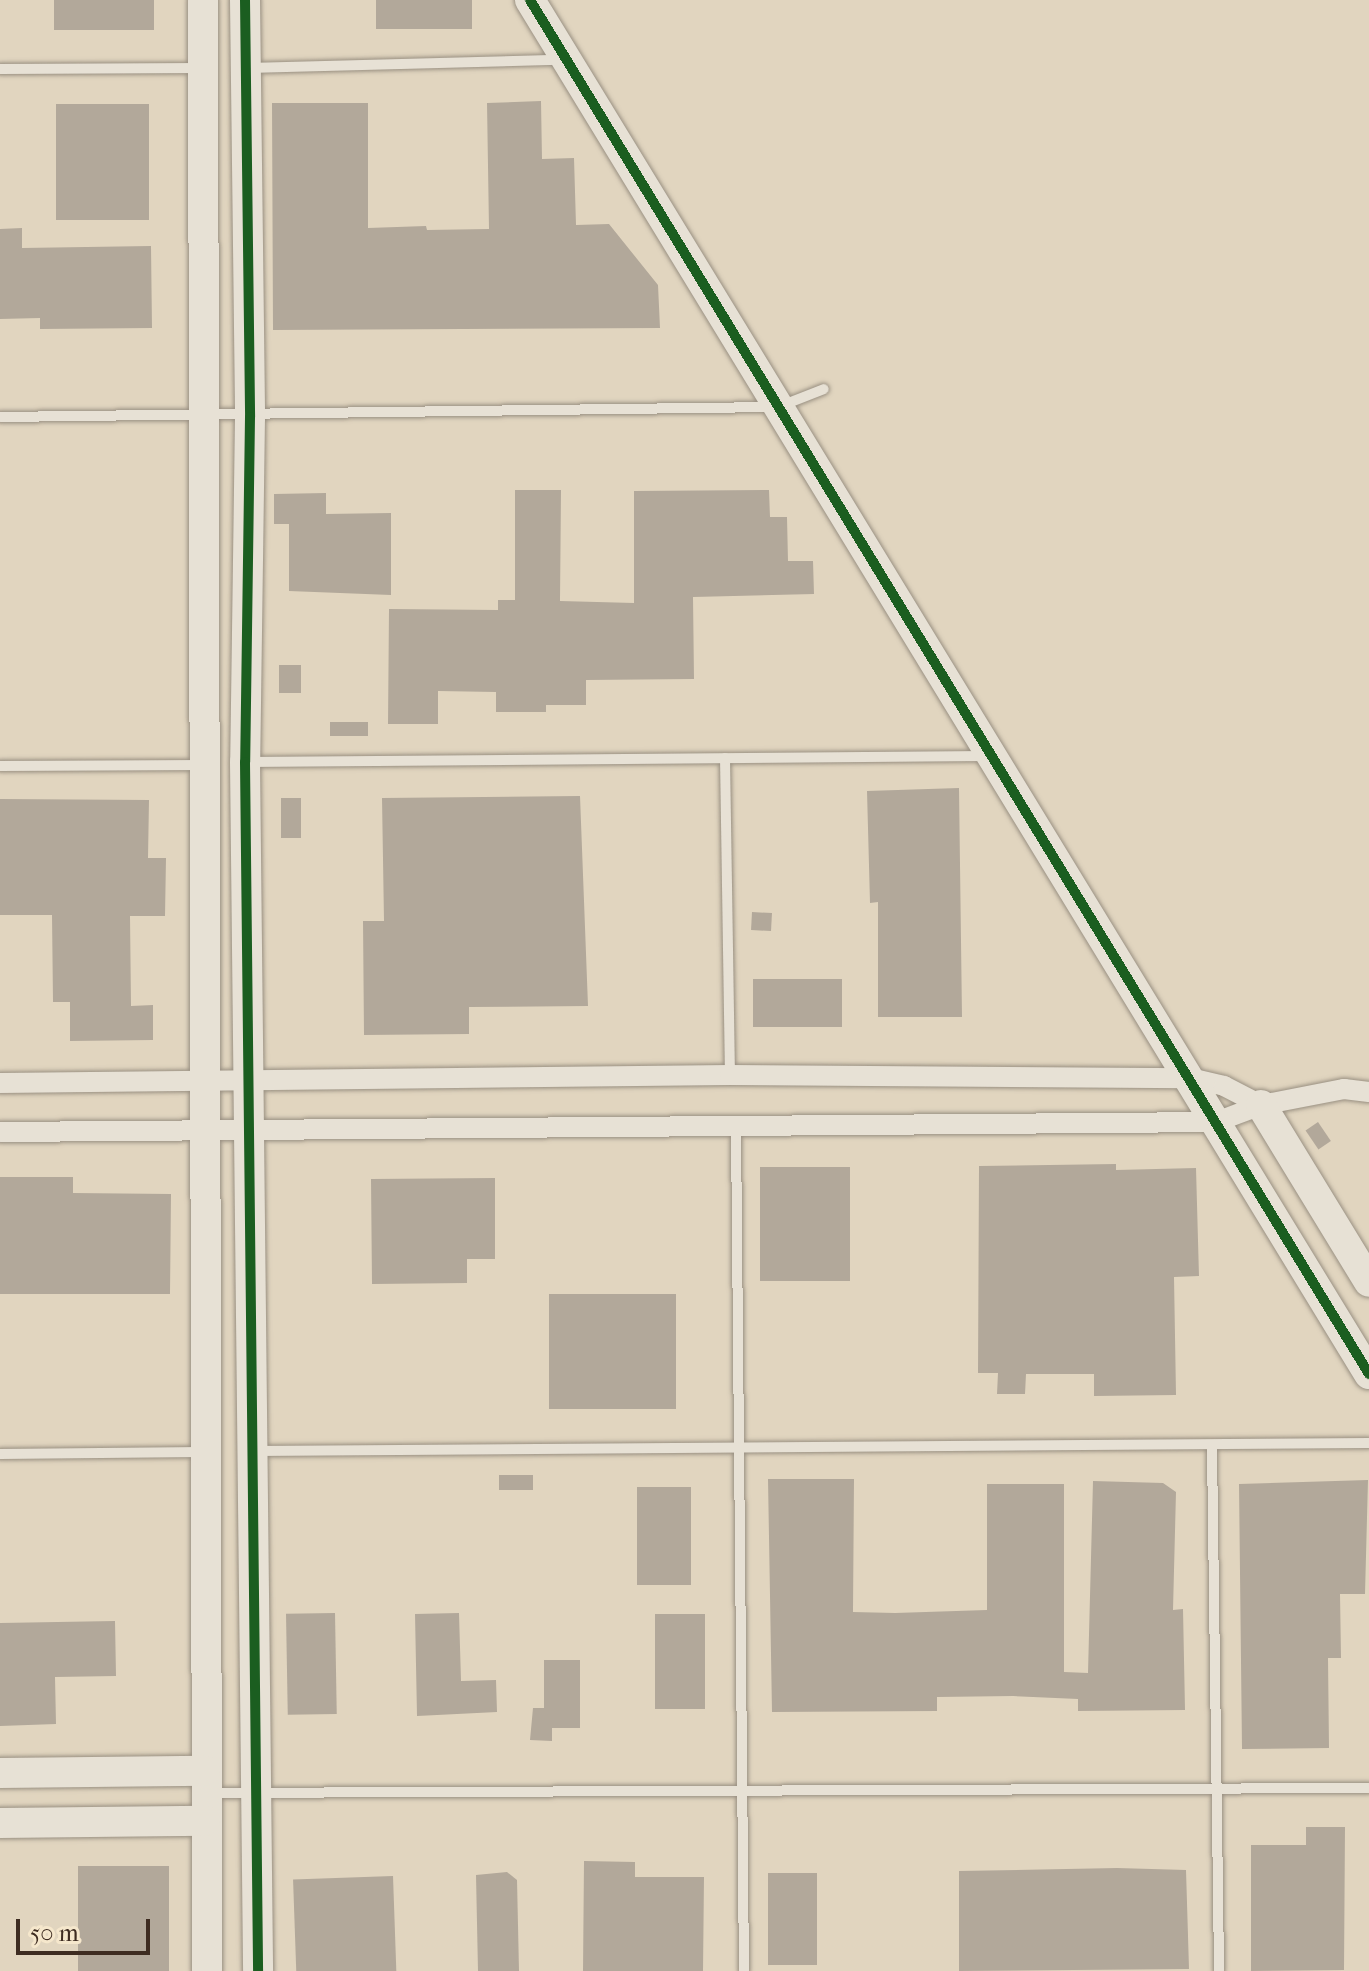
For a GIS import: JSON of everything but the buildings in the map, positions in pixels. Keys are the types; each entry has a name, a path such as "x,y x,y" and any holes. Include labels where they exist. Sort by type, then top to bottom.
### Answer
{"street":[{"path":"203,0 205,765 202,1131 207,1971"},
{"path":"245,0 250,417 245,762 258,1971"},
{"path":"530,0 1369,1374"},
{"path":"0,1083 730,1075 1190,1078 1224,1086 1261,1105 1369,1282"},
{"path":"0,1132 1216,1122 1261,1105 1344,1089 1369,1092"},
{"path":"0,1773 205,1795"},
{"path":"0,1823 205,1795"}],"lane":[{"path":"246,68 567,60"},
{"path":"0,69 204,68"},
{"path":"0,417 250,417 778,407 824,389"},
{"path":"245,762 992,756"},
{"path":"725,758 730,1075"},
{"path":"0,766 205,765"},
{"path":"736,1127 744,1971"},
{"path":"253,1451 1212,1447 1369,1443"},
{"path":"1212,1447 1219,1971"},
{"path":"0,1454 203,1452"},
{"path":"205,1795 1216,1786 1369,1788"}],"cycle path":[{"path":"245,0 250,417 245,762 258,1971"},
{"path":"530,0 1369,1374"}]}
